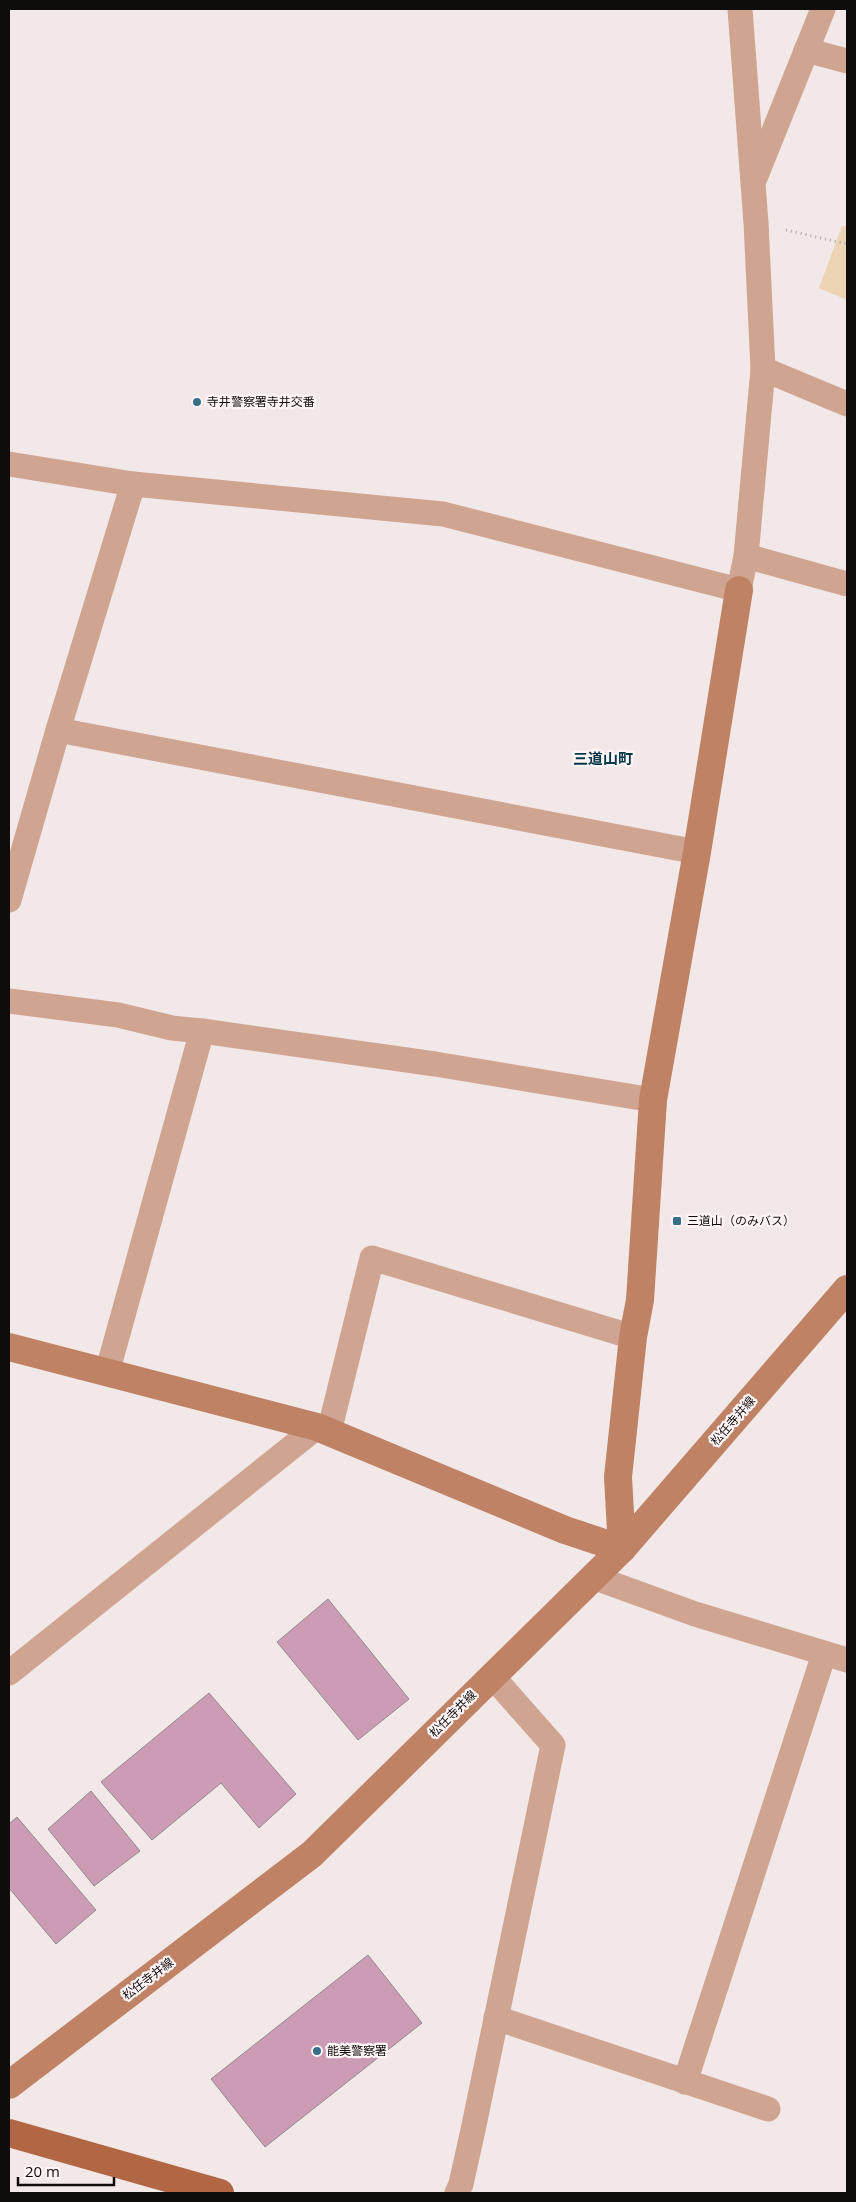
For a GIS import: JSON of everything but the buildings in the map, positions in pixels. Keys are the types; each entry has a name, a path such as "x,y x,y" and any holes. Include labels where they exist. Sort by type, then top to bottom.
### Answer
{"main road":[{"path":"9,2133 220,2193"}],"street":[{"path":"9,1347 323,1429 565,1530 622,1549 618,1477 633,1337 640,1300 654,1100 746,556 763,369 756,223 740,9"},
{"path":"753,184 823,9"},
{"path":"806,50 847,61"},
{"path":"763,369 847,404"},
{"path":"9,464 133,484 443,514 739,590"},
{"path":"9,900 58,730 133,484"},
{"path":"746,556 847,584"},
{"path":"58,730 697,852"},
{"path":"9,1000 118,1016 172,1028 435,1064 654,1100"},
{"path":"107,1373 202,1031"},
{"path":"9,1673 323,1429 372,1258 633,1337"},
{"name":"松任寺井線","path":"9,2085 312,1854 622,1549 847,1289"},
{"path":"593,1578 695,1614 836,1657 686,2082"},
{"path":"457,2193 461,2184 553,1745 492,1676"},
{"path":"496,2018 768,2109"}],"path":[{"path":"756,223 847,244"}],"shaded area":[{"path":"842,226 847,226 847,300 819,288"}],"place":[{"name":"寺井警察署寺井交番","path":"197,402"},
{"name":"三道山（のみバス）","path":"677,1221"},
{"name":"能美警察署","path":"317,2051"}],"district":[{"name":"三道山町","path":"603,759"}]}
